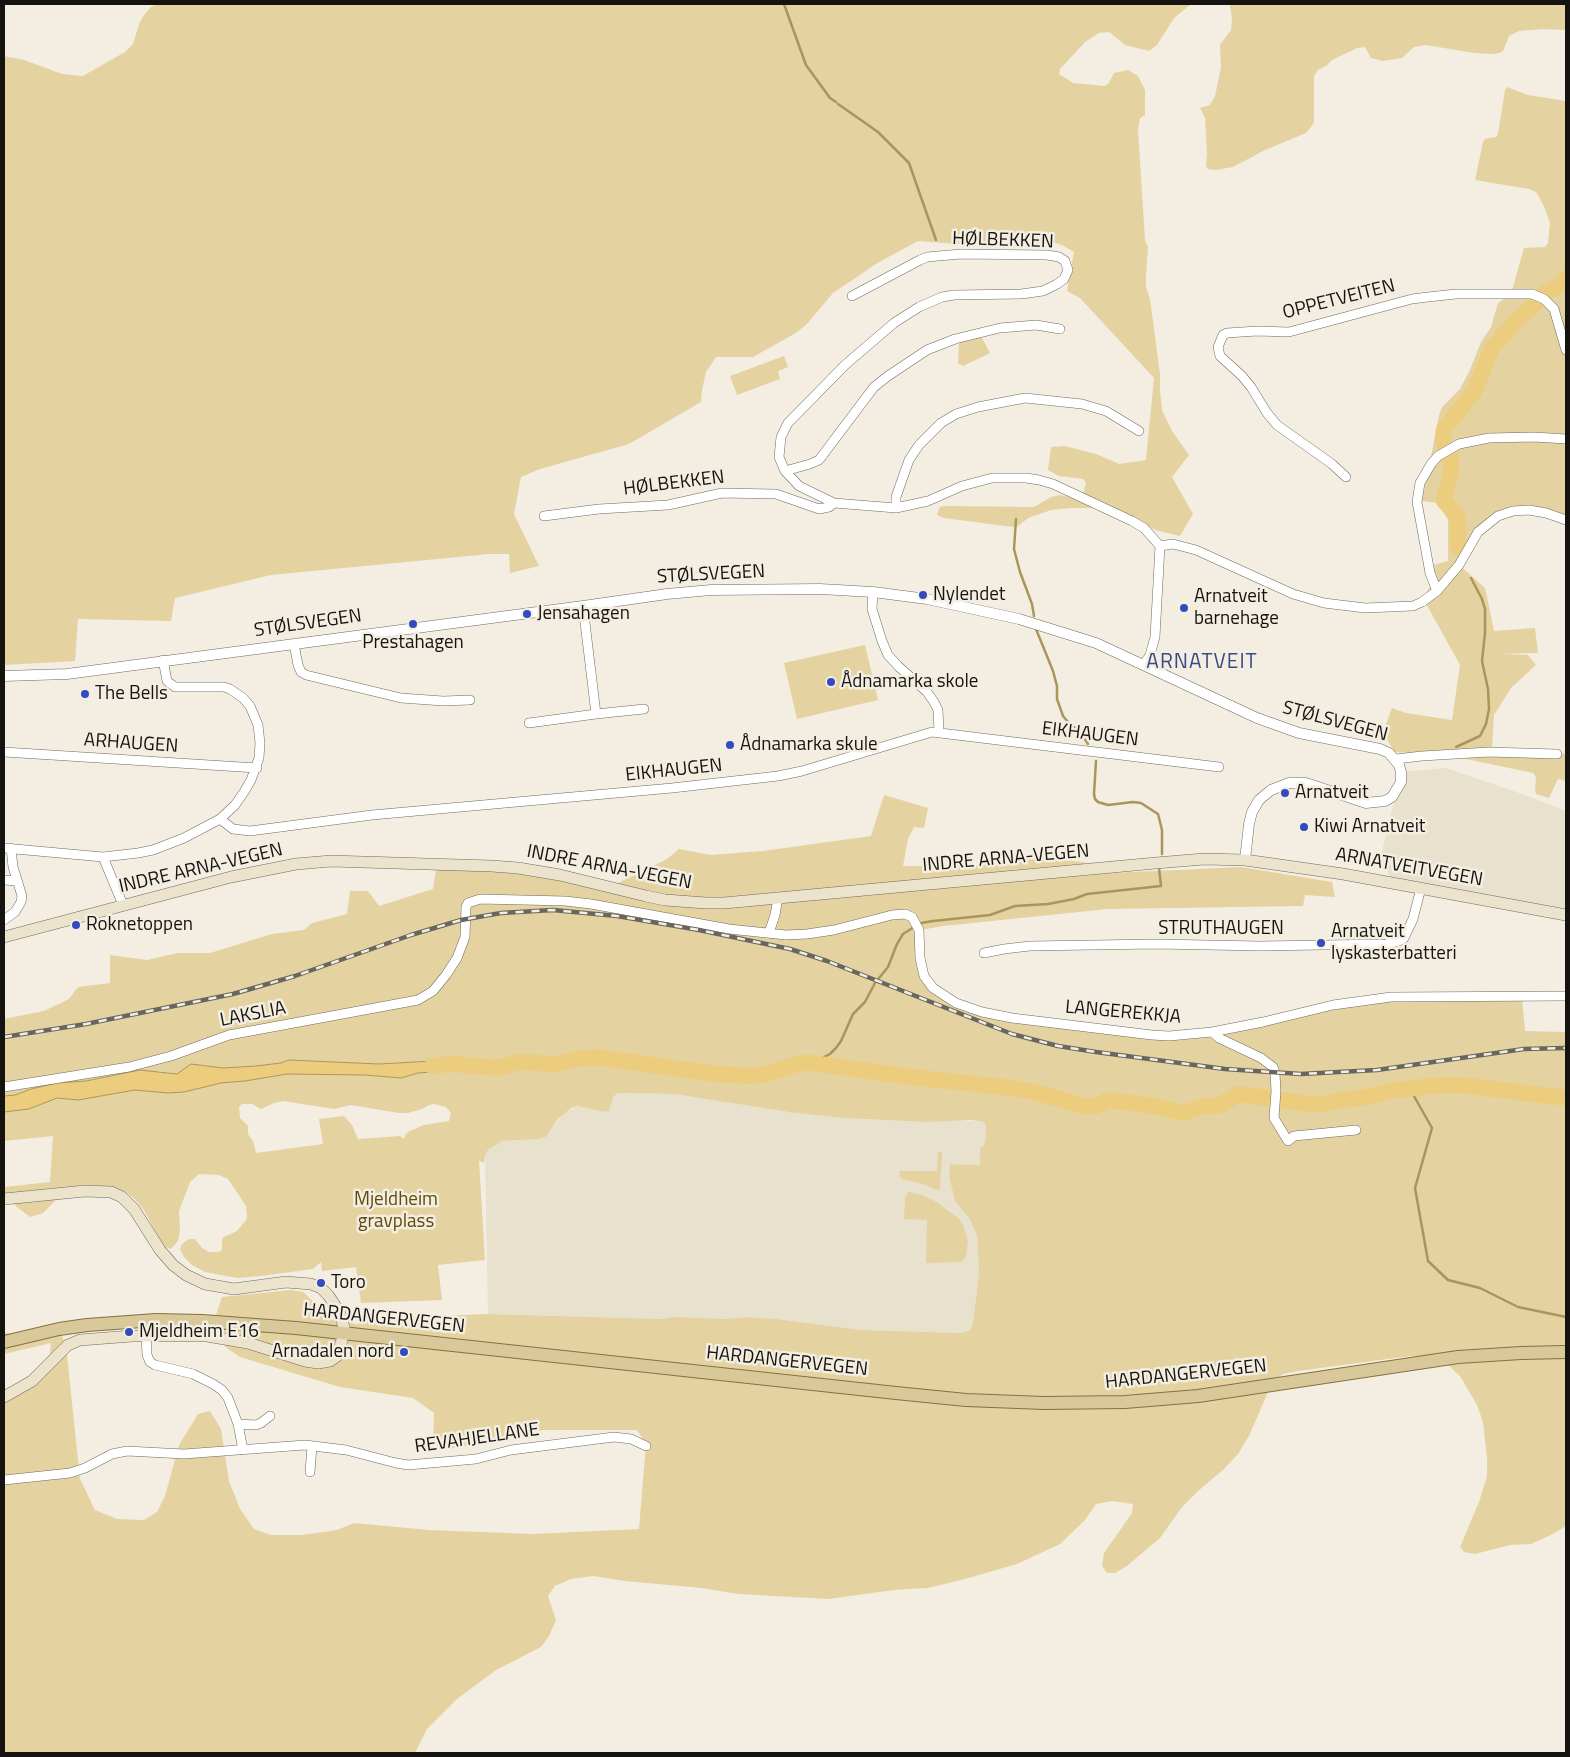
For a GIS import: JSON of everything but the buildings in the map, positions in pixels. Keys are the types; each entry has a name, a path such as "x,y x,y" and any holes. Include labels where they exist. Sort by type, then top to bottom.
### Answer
{"main road":[{"name":"INDRE ARNA-VEGEN","path":"4,937 248,873 296,864 331,861 518,868 560,875 646,896 683,902 724,903 1164,862 1204,859 1245,860"},
{"name":"ARNATVEITVEGEN","path":"1245,860 1421,888 1566,916"},
{"path":"4,1198 86,1191 111,1192 122,1197 134,1209 160,1250 173,1265 186,1275 205,1284 234,1289 286,1282 311,1284 321,1288 328,1296 339,1312 344,1327"},
{"name":"HARDANGERVEGEN","path":"4,1342 59,1329 103,1324 156,1320 202,1320 296,1328 966,1400 1044,1404 1125,1402 1198,1396 1458,1357 1566,1352"},
{"path":"4,1397 32,1381 74,1341 110,1336 146,1335 184,1335 221,1338 256,1345 299,1360 318,1363 330,1361 337,1356 342,1340"}],"street":[{"name":"HØLBEKKEN","path":"852,296 920,260 935,256 961,254 1054,256 1065,262 1068,270 1064,279 1044,291 1021,294 954,294 919,307 894,322 845,366 788,423 779,446 779,457 785,471 799,486 834,503 896,508 923,502 977,481 992,478 1039,480 1132,521 1144,528 1160,546"},
{"name":"OPPETVEITEN","path":"1346,477 1332,464 1277,424 1246,382 1220,356 1218,347 1223,335 1227,333 1257,331 1289,332 1428,296 1456,294 1540,297 1554,309 1566,350"},
{"path":"785,471 818,460 874,387 927,350 954,339 1000,328 1036,326 1060,329"},
{"path":"896,508 896,497 909,460 918,445 941,423 956,414 978,406 1025,398 1082,404 1106,411 1139,431"},
{"path":"1437,591 1430,574 1416,502 1420,483 1431,464 1438,456 1459,444 1489,438 1534,437 1566,439"},
{"name":"HØLBEKKEN","path":"544,516 599,509 668,505 722,493 776,494 819,509 829,507 834,503"},
{"path":"1144,664 1150,655 1156,637 1160,546 1173,544 1186,547 1292,594 1324,603 1365,608 1413,606 1437,591 1459,565 1478,532 1498,516 1513,511 1529,510 1546,513 1566,520"},
{"name":"STØLSVEGEN","path":"4,676 67,674 667,594 711,590 820,589 873,592 946,602 1019,619 1096,643 1272,724 1320,738 1375,747 1396,759 1402,772 1401,782 1392,797 1385,802 1360,802 1306,783 1289,782 1271,790 1259,800 1252,812 1245,860"},
{"path":"873,592 872,609 888,655 927,692 934,702 938,710 939,732"},
{"path":"583,606 596,714"},
{"path":"294,644 298,665 301,672 306,675 401,698 443,701 470,700"},
{"path":"4,920 15,912 22,896 7,848 103,857 153,850 184,838 220,820 235,805 244,792 257,768 260,753 258,725 250,706 243,698 224,687 175,687 167,681 163,660"},
{"path":"529,723 644,709"},
{"name":"EIKHAUGEN","path":"220,820 233,828 259,830 372,815 662,789 778,776 802,771 920,735 939,732 1219,767"},
{"name":"ARHAUGEN","path":"4,752 257,768"},
{"name":"STØLSVEGEN","path":"1396,759 1489,752 1557,754"},
{"path":"103,857 123,905"},
{"path":"4,880 17,881"},
{"name":"STRUTHAUGEN","path":"984,953 1030,946 1386,944 1404,938 1413,920 1421,888"},
{"path":"769,933 778,898"},
{"name":"LAKSLIA","path":"4,1087 129,1067 171,1056 229,1035 418,1000 433,991 446,975 462,947 465,937 466,906 468,903 480,899 565,901 618,908 729,929 769,933"},
{"name":"LANGEREKKJA","path":"769,933 786,935 807,934 834,930 892,915 909,915 920,930 920,958 924,976 933,988 956,1003 1012,1018 1152,1035 1169,1036 1212,1032 1332,1005 1391,998 1566,996"},
{"path":"1212,1032 1219,1038 1268,1062 1272,1067 1275,1073 1276,1091 1274,1118 1288,1141 1294,1136 1356,1130"},
{"path":"146,1335 147,1355 150,1362 155,1365 193,1374 222,1390 228,1398 238,1424 243,1450"},
{"path":"238,1424 256,1425 270,1416"},
{"name":"REVAHJELLANE","path":"4,1480 78,1471 105,1456 119,1452 137,1451 184,1454 280,1446 312,1446 346,1450 396,1463 408,1464 476,1459 511,1450 614,1437 631,1439 646,1446"},
{"path":"310,1472 312,1446"}],"shaded area":[{"path":"1446,768 1566,811 1566,915 1391,878 1380,860 1401,772"},
{"path":"289,1060 379,1064 451,1060 451,1068 448,1071 418,1073 401,1078 365,1075 287,1074 221,1083 184,1092 168,1093 135,1090 78,1100 57,1098 29,1109 4,1112 4,1096 15,1095 57,1083 86,1081 140,1070 177,1074 191,1064 223,1068 281,1063"},
{"path":"618,1093 674,1094 795,1113 844,1118 925,1122 955,1120 984,1122 986,1135 984,1147 980,1148 980,1165 950,1164 949,1176 955,1201 969,1218 977,1235 979,1272 973,1322 970,1330 962,1333 861,1330 746,1317 663,1319 488,1314 485,1155 488,1150 502,1141 546,1137 564,1113 577,1106 605,1112 612,1104 614,1096"}],"green space":[{"path":"157,4 1191,4 1174,18 1157,45 1149,51 1125,45 1109,32 1099,33 1085,42 1060,69 1059,74 1073,83 1105,86 1109,83 1114,73 1128,70 1138,76 1145,90 1145,115 1140,118 1138,130 1145,240 1148,247 1146,287 1150,299 1160,374 1162,410 1172,431 1189,455 1172,477 1193,514 1180,536 1155,530 1110,505 1103,508 1051,510 1028,518 1017,527 944,518 937,515 940,507 943,506 1034,507 1051,497 1060,495 1074,498 1083,494 1086,483 1083,479 1059,476 1048,470 1051,447 1065,446 1096,454 1119,464 1146,460 1154,378 1080,298 1067,291 1074,252 1062,245 1026,235 1000,247 918,241 879,262 833,293 806,325 794,334 753,357 716,357 706,372 701,402 629,444 540,469 521,477 514,514 539,566 510,573 509,554 489,554 271,575 175,598 171,621 78,619 75,661 4,665 4,56 24,60 62,74 83,76 125,52 133,44 144,15 151,7"},
{"path":"1230,4 1566,4 1566,30 1519,31 1509,36 1503,51 1492,54 1426,45 1414,47 1402,58 1383,61 1371,58 1365,47 1357,48 1332,60 1318,70 1314,76 1314,123 1306,133 1265,150 1233,167 1216,170 1208,169 1206,166 1205,118 1200,108 1210,105 1215,96 1221,68 1220,45 1231,30"},
{"path":"1507,87 1528,95 1566,101 1566,520 1529,510 1492,520 1459,565 1485,588 1494,631 1535,628 1538,653 1500,654 1528,655 1536,665 1511,688 1494,715 1492,750 1566,754 1566,781 1558,779 1549,798 1536,794 1536,777 1533,773 1447,755 1394,752 1383,732 1392,708 1406,713 1452,720 1460,665 1423,598 1435,579 1434,565 1448,561 1448,520 1438,503 1421,501 1442,407 1460,389 1481,342 1491,327 1498,303 1511,294 1524,248 1545,247 1548,243 1550,223 1544,206 1536,192 1529,189 1475,180 1483,142 1485,139 1496,137 1498,134"},
{"path":"980,334 990,353 963,366 958,363 959,340"},
{"path":"784,356 788,367 778,371 780,379 737,395 730,376"},
{"name":"Ådnamarka skole","path":"865,645 878,700 797,719 784,663"},
{"name":"Mjeldheim gravplass","path":"884,795 928,808 924,828 914,827 908,839 903,866 1005,865 1031,857 1084,862 1091,874 1241,867 1332,882 1335,897 1305,895 1303,906 1108,909 920,930 928,982 969,1008 1169,1036 1391,997 1522,997 1525,1031 1566,1032 1566,1526 1531,1544 1510,1545 1475,1554 1464,1552 1460,1547 1479,1502 1487,1476 1487,1458 1483,1422 1477,1405 1460,1376 1448,1365 1431,1357 1410,1356 1298,1371 1283,1374 1272,1383 1249,1436 1238,1454 1182,1507 1160,1538 1127,1566 1115,1573 1107,1573 1102,1566 1104,1553 1132,1513 1133,1504 1112,1501 1096,1504 1085,1520 1060,1544 1017,1564 928,1588 894,1590 828,1599 738,1594 702,1588 593,1576 571,1579 555,1586 548,1596 556,1620 549,1636 541,1647 496,1670 457,1699 427,1729 415,1753 4,1753 4,1391 30,1375 50,1354 51,1343 4,1354 4,1333 24,1334 59,1328 66,1346 80,1479 95,1510 117,1519 144,1520 157,1512 165,1496 179,1445 198,1414 210,1411 221,1429 229,1481 240,1509 254,1529 271,1535 302,1535 337,1530 354,1523 429,1530 532,1534 639,1529 646,1444 637,1430 543,1430 468,1446 433,1451 434,1413 413,1398 340,1387 240,1357 227,1348 210,1333 222,1297 291,1290 303,1292 333,1320 356,1324 378,1318 488,1314 663,1319 673,1317 724,1319 746,1317 861,1330 962,1333 970,1330 973,1322 979,1272 977,1235 969,1218 955,1201 949,1176 950,1164 980,1165 980,1148 984,1146 986,1126 984,1122 971,1120 925,1122 844,1118 795,1113 674,1094 618,1093 614,1096 609,1111 605,1112 577,1106 571,1108 558,1119 546,1137 502,1141 488,1150 484,1163 479,1161 485,1260 438,1265 442,1300 361,1303 356,1267 322,1271 321,1262 313,1269 237,1278 205,1272 192,1265 184,1257 180,1249 182,1244 189,1239 195,1239 202,1248 209,1252 219,1252 222,1250 222,1239 237,1231 247,1219 246,1206 228,1179 219,1175 199,1174 190,1182 179,1211 180,1231 178,1241 171,1249 163,1246 144,1210 135,1199 126,1192 116,1188 85,1185 64,1192 43,1213 30,1217 4,1194 4,1187 50,1182 53,1136 4,1141 4,1112 29,1109 57,1098 78,1100 135,1090 168,1093 184,1092 221,1083 287,1074 365,1075 401,1078 418,1073 448,1071 442,1059 379,1064 289,1060 281,1063 223,1068 191,1064 177,1074 157,1071 127,1072 86,1081 31,1089 15,1095 4,1096 4,1019 44,1011 69,999 78,987 110,983 110,955 147,960 178,953 210,953 272,934 304,930 312,923 347,914 350,891 368,891 379,906 433,889 436,869 524,873 604,890 667,859 679,849 711,855 763,851 871,836","holes":["283,1101 334,1109 351,1105 408,1113 434,1104 446,1107 451,1113 449,1121 424,1125 408,1132 404,1139 400,1136 358,1139 352,1125 344,1116 319,1119 323,1144 256,1153 253,1141 248,1134 248,1126 240,1118 239,1107 242,1104 252,1104 261,1109"]},
{"path":"938,1152 942,1152 940,1189 936,1190 923,1184 901,1179 899,1171 937,1171"},
{"path":"908,1192 923,1195 938,1203 958,1218 963,1225 968,1241 966,1256 962,1262 926,1263 927,1220 904,1219 905,1198"}],"waterway":[{"path":"784,4 806,65 830,98 836,102"},
{"path":"838,104 878,132 909,163 936,240"},
{"path":"1458,547 1458,521 1455,513 1444,501 1451,469 1451,457 1443,438 1444,429 1474,392 1492,348 1543,294 1557,287 1566,278"},
{"path":"1016,519 1014,549 1032,604 1034,616"},
{"path":"1456,747 1480,736 1486,724 1489,709 1488,689 1482,661 1485,609 1471,578"},
{"path":"1036,629 1053,671 1057,686 1057,699 1063,716 1081,733 1088,744"},
{"path":"1096,761 1095,799 1108,805 1141,803 1158,814 1162,830 1162,854"},
{"path":"812,1063 830,1054 836,1048 853,1014 865,1002 875,983 888,967 903,934 921,923 990,915 1015,906 1048,904 1074,899 1087,894 1161,886 1159,868"},
{"path":"432,1066 452,1064 496,1068 520,1062 554,1064 595,1057 716,1074 750,1076 762,1075 801,1063 812,1063 911,1077 1012,1088 1084,1106 1097,1106 1108,1100 1154,1106 1183,1113 1204,1106 1220,1105 1239,1094 1309,1104 1323,1104 1396,1090 1442,1085 1461,1085 1566,1098"},
{"path":"1410,1089 1432,1128 1415,1188 1428,1261 1448,1280 1480,1288 1518,1307 1566,1317"}],"railway":[{"path":"4,1037 86,1024 233,994 295,976 411,935 461,920 501,913 553,910 617,916 699,930 790,949 827,961 1012,1034 1058,1046 1096,1052 1225,1069 1301,1074 1377,1070 1524,1049 1566,1048"}],"place":[{"name":"Nylendet","path":"923,595"},
{"name":"Arnatveit barnehage","path":"1184,608"},
{"name":"Jensahagen","path":"527,614"},
{"name":"Prestahagen","path":"413,624"},
{"name":"Ådnamarka skole","path":"831,682"},
{"name":"The Bells","path":"85,694"},
{"name":"Ådnamarka skule","path":"730,745"},
{"name":"Arnatveit","path":"1285,793"},
{"name":"Kiwi Arnatveit","path":"1304,827"},
{"name":"Roknetoppen","path":"76,925"},
{"name":"Arnatveit lyskasterbatteri","path":"1321,943"},
{"name":"Toro","path":"321,1283"},
{"name":"Mjeldheim E16","path":"129,1332"},
{"name":"Arnadalen nord","path":"404,1352"}],"district":[{"name":"ARNATVEIT","path":"1202,663"}]}
